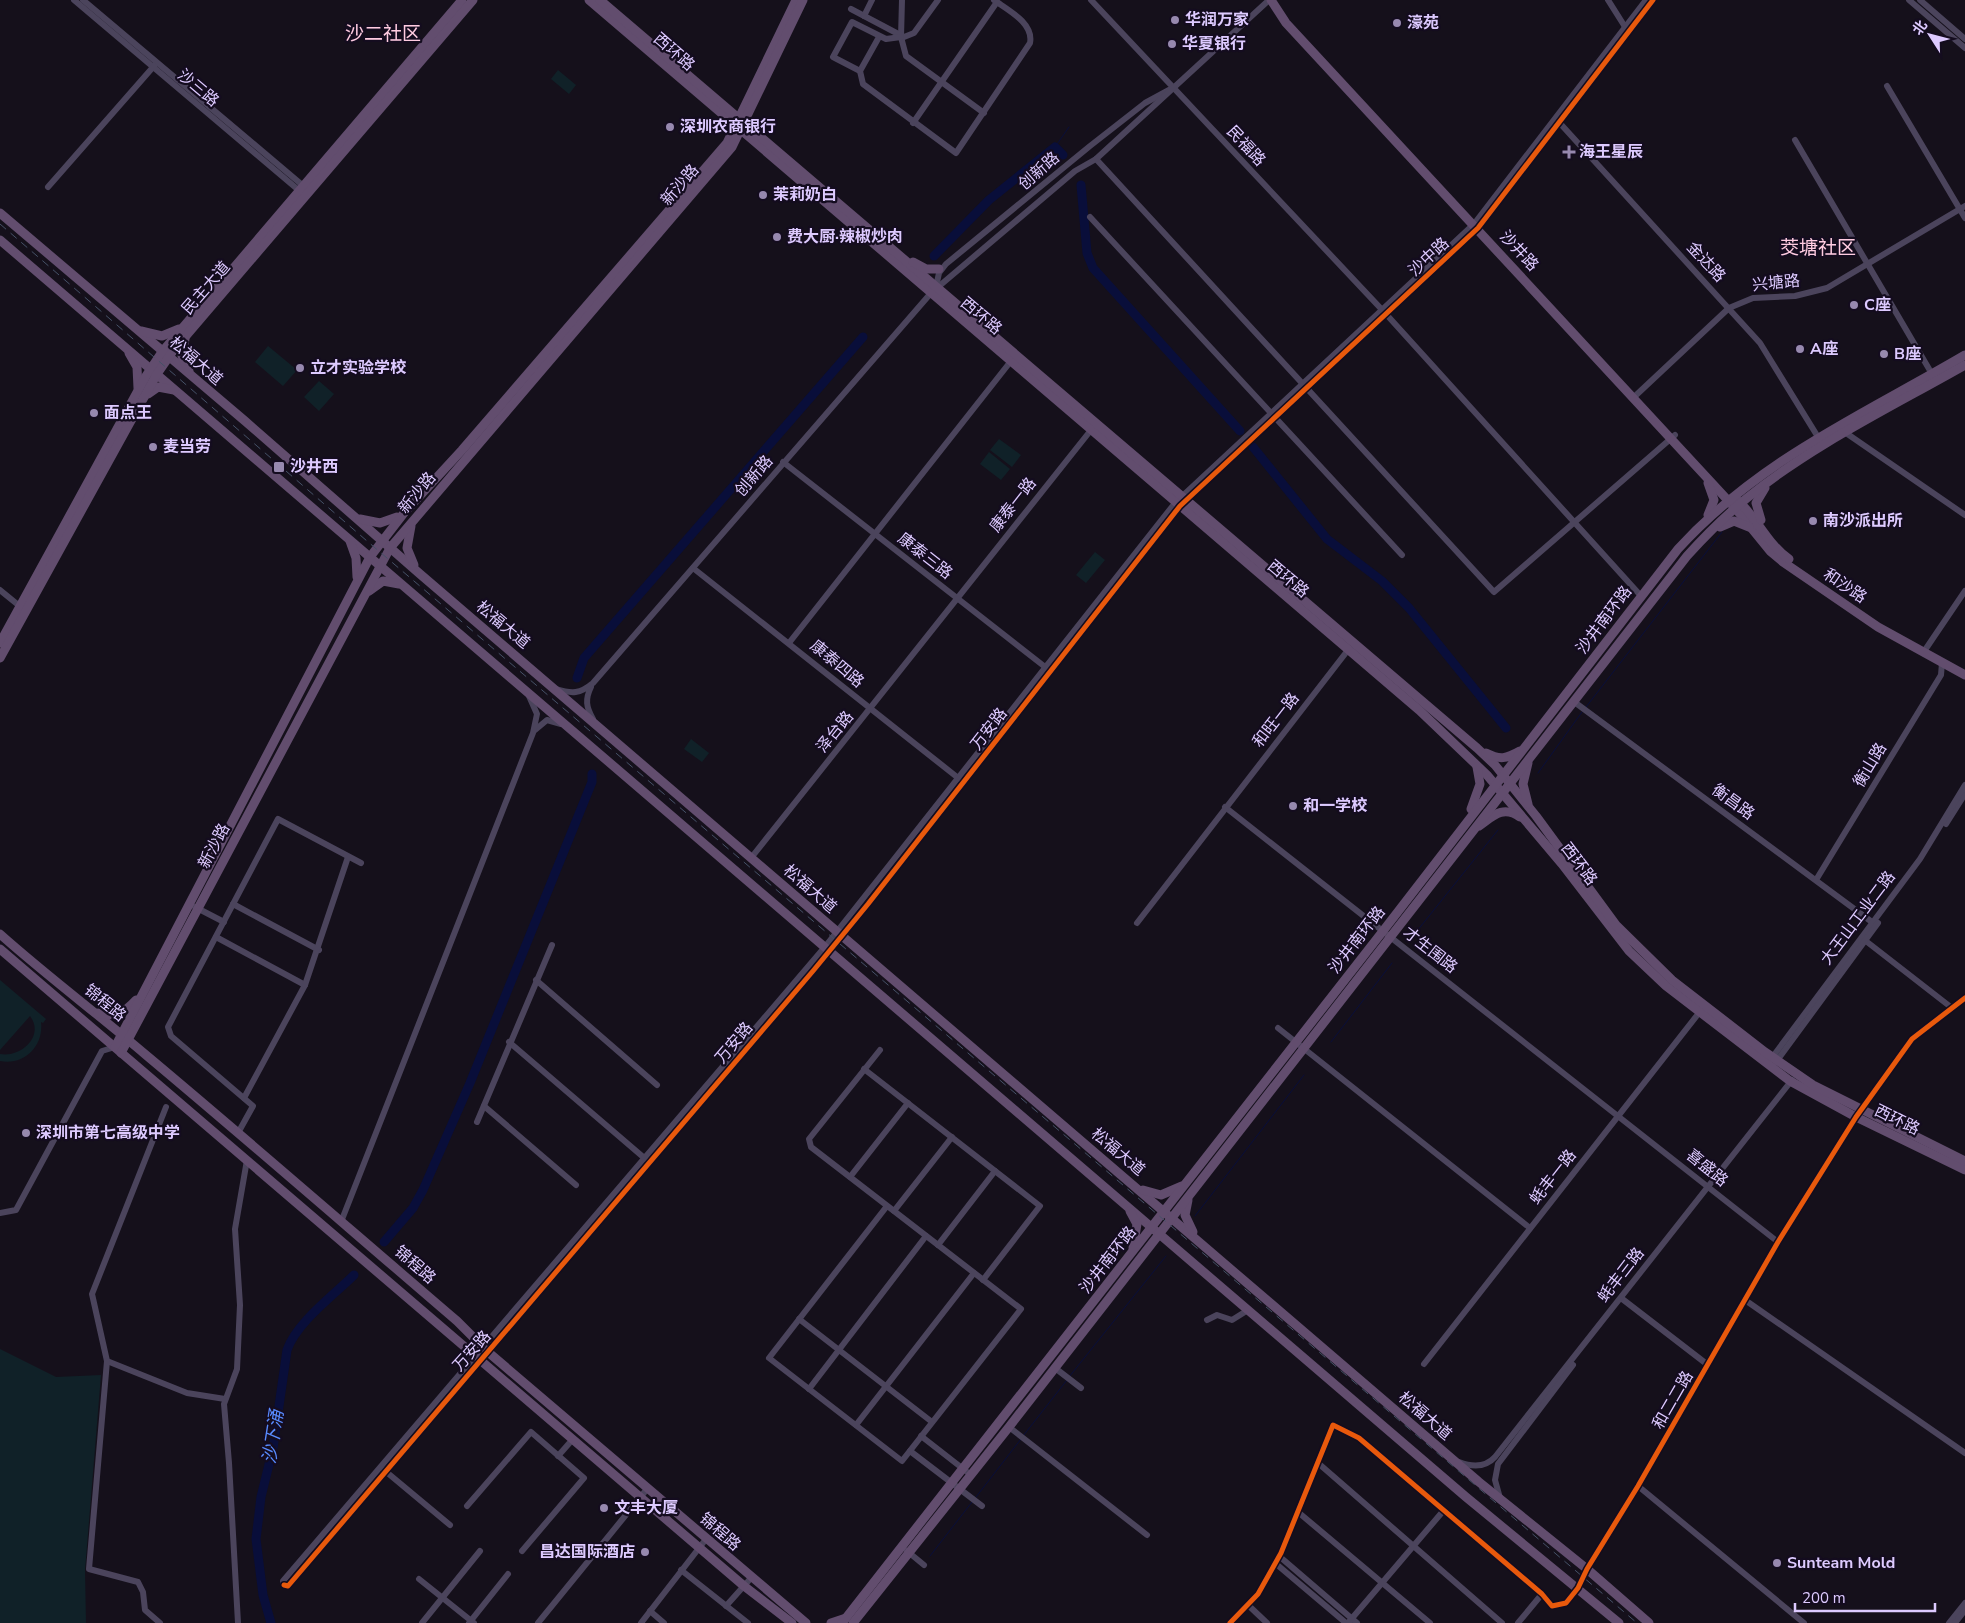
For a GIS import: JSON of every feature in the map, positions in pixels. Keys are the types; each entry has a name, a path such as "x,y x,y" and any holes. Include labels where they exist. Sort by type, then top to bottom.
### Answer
{"main road":[{"name":"民主大道","path":"305,191 462,0"},
{"name":"民主大道","path":"0,658 23,608 154,371 186,329 472,0"},
{"name":"西环路","path":"589,0 907,262 934,290 1011,361 1091,430 1181,502 1477,748 1503,775 1528,806 1616,925 1702,1010"},
{"name":"西环路","path":"600,0 741,125 1181,502 1418,710 1476,764 1502,792 1629,951 1702,1010 1795,1079 1965,1170"},
{"name":"新沙路","path":"118,1050 143,993 194,906 379,565 390,548 732,147 796,0"},
{"name":"新沙路","path":"124,1038 139,1018 370,557 404,513 462,450 741,125 803,0"},
{"name":"沙井路","path":"1272,0 1286,23 1478,224 1730,498"},
{"name":"松福大道","path":"0,213 839,934 1169,1214 1454,1461 1650,1623"},
{"path":"0,240 826,950 1466,1497 1618,1623"},
{"path":"907,262 912,261 926,269 939,269"},
{"path":"135,328 162,336 186,329 182,356 195,380"},
{"path":"123,345 137,367 140,396 158,387 165,387 181,394"},
{"name":"沙井南环路","path":"967,1472 1009,1427 1160,1234 1188,1181 1300,1045 1387,934 1468,827 1495,785 1673,555 1730,498 1818,437 1965,355"},
{"name":"沙井南环路","path":"1468,827 1502,792 1534,753 1580,706 1676,569 1699,542 1738,506 1768,483 1846,433 1965,365"},
{"name":"沙井路","path":"1673,437 1705,476 1730,498"},
{"path":"1703,523 1714,500 1705,476"},
{"path":"1766,534 1756,506 1758,497 1768,483"},
{"name":"和沙路","path":"1730,498 1738,506 1770,551 1783,562 1878,626 1924,651 1965,669"},
{"name":"和沙路","path":"1738,506 1749,510 1786,557 1942,663 1965,675"},
{"path":"357,518 373,523 386,522 404,513"},
{"path":"414,520 408,535 407,548 420,574"},
{"path":"1699,542 1731,522 1741,522 1752,528"},
{"path":"345,535 352,544 356,558 357,576 354,586"},
{"path":"360,601 372,588 383,581 391,581 405,587"},
{"name":"民主大道","path":"0,643 23,608"},
{"path":"1477,748 1500,759 1509,757 1526,747"},
{"path":"1528,806 1524,778 1534,753"},
{"path":"1468,827 1480,789 1480,776 1476,764"},
{"path":"1468,827 1504,811 1512,812 1528,823"},
{"name":"锦程路","path":"0,934 50,978 143,1052 238,1132 456,1321 485,1350 646,1489 806,1623"},
{"name":"锦程路","path":"0,950 699,1548 792,1623"},
{"path":"93,1012 114,1016 126,1011 143,993"},
{"path":"139,1018 136,1034 137,1043 143,1052"},
{"name":"沙井南环路","path":"847,1621 956,1487 1152,1227 1169,1214 1192,1191 1300,1045"},
{"name":"西环路","path":"1859,1114 1965,1161"},
{"path":"1138,1188 1161,1195 1178,1189 1188,1181"},
{"path":"1192,1191 1185,1207 1185,1215 1199,1240"},
{"path":"1123,1203 1137,1224 1135,1244 1126,1261"},
{"path":"1142,1255 1150,1248 1162,1244 1180,1251"},
{"path":"831,1623 847,1621"}],"street":[{"name":"沙三路","path":"74,0 155,65 305,191"},
{"name":"沙三路","path":"83,0 155,65"},
{"path":"864,16 872,0"},
{"path":"902,0 901,36 906,56 984,113"},
{"path":"851,9 901,36 907,37 914,33 938,0"},
{"name":"民福路","path":"1091,0 1384,312 1641,596"},
{"name":"创新路","path":"555,688 574,693 584,690 593,683 934,290 1075,171 1096,159 1272,0"},
{"path":"1608,0 1627,30"},
{"name":"沙中路","path":"1627,30 1646,0"},
{"name":"沙中路","path":"1181,502 1478,224 1627,30 1653,0"},
{"path":"1910,0 1965,48"},
{"path":"1920,0 1965,39"},
{"path":"879,36 860,71 863,84 913,123 956,153 1029,47 1031,39 1027,26 995,1 913,123"},
{"path":"860,71 833,57 852,22 891,40 901,36"},
{"path":"48,187 155,65"},
{"path":"1887,86 1962,207 1965,218"},
{"name":"创新路","path":"934,290 939,273 946,264 1145,103 1174,88"},
{"name":"金达路","path":"1558,121 1760,343 1818,437"},
{"path":"1795,140 1932,374"},
{"path":"1096,159 1494,592 1673,437"},
{"name":"兴塘路","path":"1635,396 1729,308 1753,298 1811,293 1827,288 1962,207"},
{"path":"1090,217 1402,555"},
{"path":"789,643 1011,361"},
{"name":"康泰一路","path":"958,598 1091,430"},
{"path":"1846,433 1965,515"},
{"name":"康泰三路","path":"784,462 1048,669"},
{"name":"万安路","path":"383,1470 284,1581 284,1585 288,1586 383,1470 826,950 1181,502"},
{"name":"康泰四路","path":"693,568 789,643 870,710 961,780"},
{"path":"0,590 23,608"},
{"path":"1924,651 1965,591"},
{"name":"泽台路","path":"751,858 958,598"},
{"name":"和旺一路","path":"1137,923 1348,650"},
{"name":"衡山路","path":"1816,880 1941,675 1942,663"},
{"name":"创新路","path":"593,683 588,693 587,706 595,723"},
{"path":"342,1222 533,733 537,714 527,692"},
{"name":"衡昌路","path":"1580,706 1874,924"},
{"path":"533,733 539,725 547,720 567,726"},
{"name":"大王山工业二路","path":"1772,1062 1920,859 1965,785"},
{"name":"大王山工业二路","path":"1874,924 1924,859 1965,794"},
{"name":"才生围路","path":"1225,807 1619,1115"},
{"path":"238,1132 253,1106 170,1036 168,1027 278,819 361,863"},
{"path":"244,1098 305,985 319,950 348,857"},
{"path":"233,904 319,950"},
{"path":"194,906 224,922"},
{"path":"216,937 305,985"},
{"path":"1863,939 1952,1008"},
{"path":"477,1122 552,945"},
{"path":"536,980 658,1085"},
{"name":"和二二路","path":"1542,1594 1552,1606 1560,1606 1566,1603 1578,1588 1587,1569 1638,1486 1778,1242 1859,1114 1912,1039 1965,998"},
{"name":"蚝丰一路","path":"1424,1364 1702,1010"},
{"path":"1278,1028 1530,1228"},
{"path":"510,1042 647,1161"},
{"path":"1,1213 16,1210 102,1051 118,1050"},
{"path":"880,1050 809,1139 811,1147 1021,1309 902,1461 769,1358 887,1206"},
{"path":"864,1070 1040,1206 982,1280"},
{"name":"蚝丰三路","path":"1454,1461 1479,1466 1492,1460 1795,1079"},
{"path":"850,1177 908,1103"},
{"path":"484,1106 576,1185"},
{"path":"160,1623 146,1610 144,1592 138,1582 89,1568 107,1361 92,1294 166,1107"},
{"name":"喜盛路","path":"1619,1115 1778,1242"},
{"path":"894,1211 952,1137"},
{"path":"238,1623 229,1463 224,1416 225,1398 237,1369 240,1305 235,1228 247,1160"},
{"path":"938,1245 995,1171"},
{"path":"809,1389 926,1236"},
{"path":"856,1425 974,1273"},
{"path":"1622,1298 1708,1365"},
{"name":"蚝丰三路","path":"1501,1500 1495,1480 1498,1464 1622,1298"},
{"path":"1745,1300 1965,1453"},
{"path":"1207,1320 1217,1315 1232,1320 1248,1310"},
{"path":"799,1319 932,1422"},
{"path":"107,1361 187,1393 225,1398"},
{"path":"1055,1368 1078,1385"},
{"path":"1230,1623 1258,1594 1279,1556 1333,1425 1359,1438 1542,1594 1518,1623"},
{"path":"1009,1427 1146,1535"},
{"path":"467,1506 531,1432 584,1478 522,1551"},
{"path":"921,1436 967,1472"},
{"path":"558,1456 573,1439"},
{"path":"910,1451 982,1506"},
{"path":"1318,1463 1502,1623"},
{"path":"383,1470 450,1525"},
{"path":"1638,1486 1804,1623"},
{"path":"538,1623 646,1489"},
{"path":"1351,1622 1444,1510"},
{"path":"1298,1512 1430,1623"},
{"path":"641,1623 706,1539"},
{"path":"906,1550 924,1565"},
{"path":"422,1623 480,1551"},
{"path":"1279,1556 1351,1622"},
{"path":"1275,1563 1351,1622"},
{"path":"681,1570 748,1623"},
{"path":"419,1579 471,1622 508,1574"},
{"path":"726,1606 751,1578"},
{"path":"1949,1623 1965,1603"},
{"path":"1248,1605 1267,1623"},
{"path":"1955,1623 1965,1610"},
{"path":"650,1612 664,1623"}],"shaded area":[{"path":"558,70 576,85 569,94 551,79"},
{"path":"268,346 297,370 283,386 255,362"},
{"path":"319,381 334,394 319,411 304,397"},
{"path":"999,439 1021,455 1012,467 990,450"},
{"path":"989,452 1010,469 1001,480 980,464"},
{"path":"1095,552 1105,560 1086,583 1076,575"},
{"path":"691,739 709,753 702,762 684,749"},
{"path":"0,980 46,1019 43,1023 41,1022 39,1039 31,1052 24,1057 9,1062 0,1061 0,1054 16,1053 23,1049 33,1038 35,1031 30,1016 0,1050"},
{"path":"0,1349 56,1377 101,1375 85,1570 86,1623 0,1623"}],"waterway":[{"path":"1055,147 1069,127"},
{"path":"934,256 989,200 1055,147 1063,155"},
{"path":"1081,185 1087,253 1093,268 1240,431"},
{"path":"577,678 584,658 863,337"},
{"path":"1253,447 1327,539 1382,581 1409,608 1506,728"},
{"path":"1586,707 1722,532"},
{"path":"1538,773 1582,712"},
{"path":"384,1242 413,1208 423,1190 470,1083 592,782 592,774"},
{"path":"1417,931 1498,830"},
{"path":"1331,1042 1392,963"},
{"path":"1195,1216 1304,1075"},
{"path":"1069,1377 1166,1256"},
{"name":"沙下涌","path":"271,1623 263,1595 256,1539 261,1497 273,1448 287,1350 299,1329 307,1320 354,1275"},
{"path":"1023,1436 1067,1380"},
{"path":"976,1497 1021,1439"},
{"path":"930,1556 972,1502"}],"railway":[{"path":"0,224 367,541 1637,1623"}],"cycle path":[{"path":"284,1585 288,1586 813,971 868,904 1180,506 1478,228 1653,0"},
{"path":"1230,1623 1258,1594 1281,1553 1333,1425 1359,1438 1542,1594 1552,1606 1566,1603 1578,1588 1587,1569 1638,1486 1778,1242 1856,1117 1912,1039 1965,998"}],"place":[{"name":"华润万家","path":"1175,20"},
{"name":"濠苑","path":"1397,23"},
{"name":"华夏银行","path":"1172,44"},
{"name":"深圳农商银行","path":"670,127"},
{"name":"海王星辰","path":"1569,152"},
{"name":"茉莉奶白","path":"763,195"},
{"name":"费大厨·辣椒炒肉","path":"777,237"},
{"name":"C座","path":"1854,305"},
{"name":"A座","path":"1800,349"},
{"name":"B座","path":"1884,354"},
{"name":"立才实验学校","path":"300,368"},
{"name":"面点王","path":"94,413"},
{"name":"麦当劳","path":"153,447"},
{"name":"沙井西","path":"279,467"},
{"name":"南沙派出所","path":"1813,521"},
{"name":"和一学校","path":"1293,806"},
{"name":"深圳市第七高级中学","path":"26,1133"},
{"name":"文丰大厦","path":"604,1508"},
{"name":"昌达国际酒店","path":"645,1552"},
{"name":"Sunteam Mold","path":"1777,1563"}],"district":[{"name":"沙二社区","path":"383,34"},
{"name":"茭塘社区","path":"1818,248"}]}
